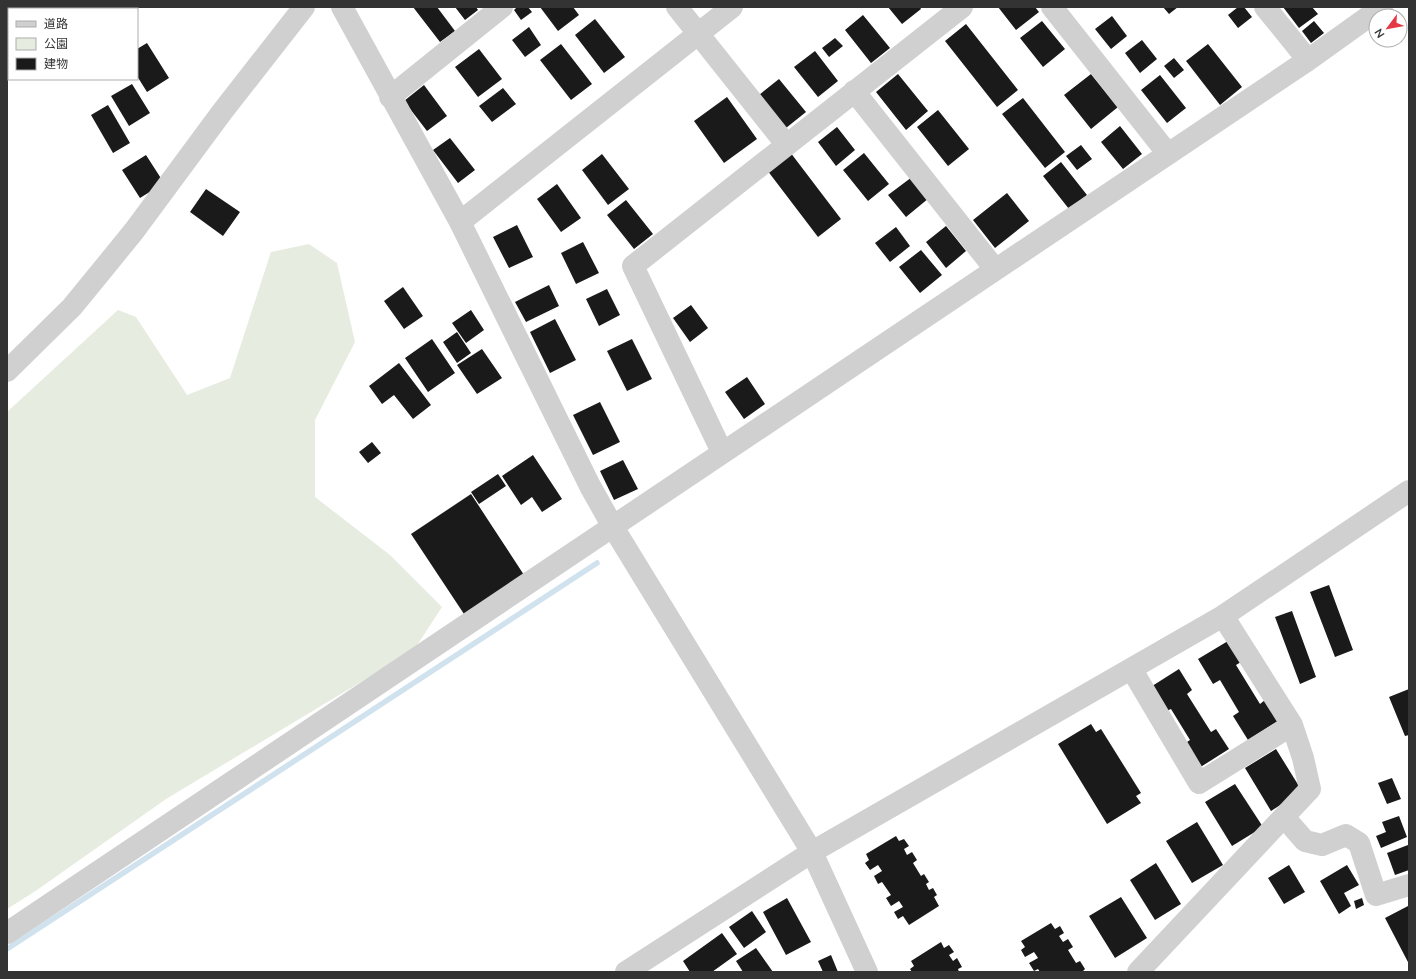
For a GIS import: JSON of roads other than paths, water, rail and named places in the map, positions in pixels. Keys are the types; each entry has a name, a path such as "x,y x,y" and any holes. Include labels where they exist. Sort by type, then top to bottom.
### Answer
{"street":[{"path":"7,371 72,307 99,274 304,7"},
{"path":"342,7 364,45 390,97 460,222 587,479 613,527 812,852 867,972"},
{"path":"678,7 786,144"},
{"path":"460,222 732,7"},
{"path":"722,452 633,266 786,144 962,7"},
{"path":"1052,7 1168,154"},
{"path":"1265,7 1308,60"},
{"path":"7,933 1308,60 1382,7"},
{"path":"390,97 500,8"},
{"path":"854,91 996,269"},
{"path":"627,972 812,852 1132,670 1223,616 1409,491"},
{"path":"1138,972 1310,789 1303,758 1292,725 1223,616"},
{"path":"1132,670 1199,783 1292,725"},
{"path":"1284,818 1306,841 1322,845 1346,835 1359,843 1376,896 1409,885"}],"waterway":[{"path":"7,949 597,563"}]}
